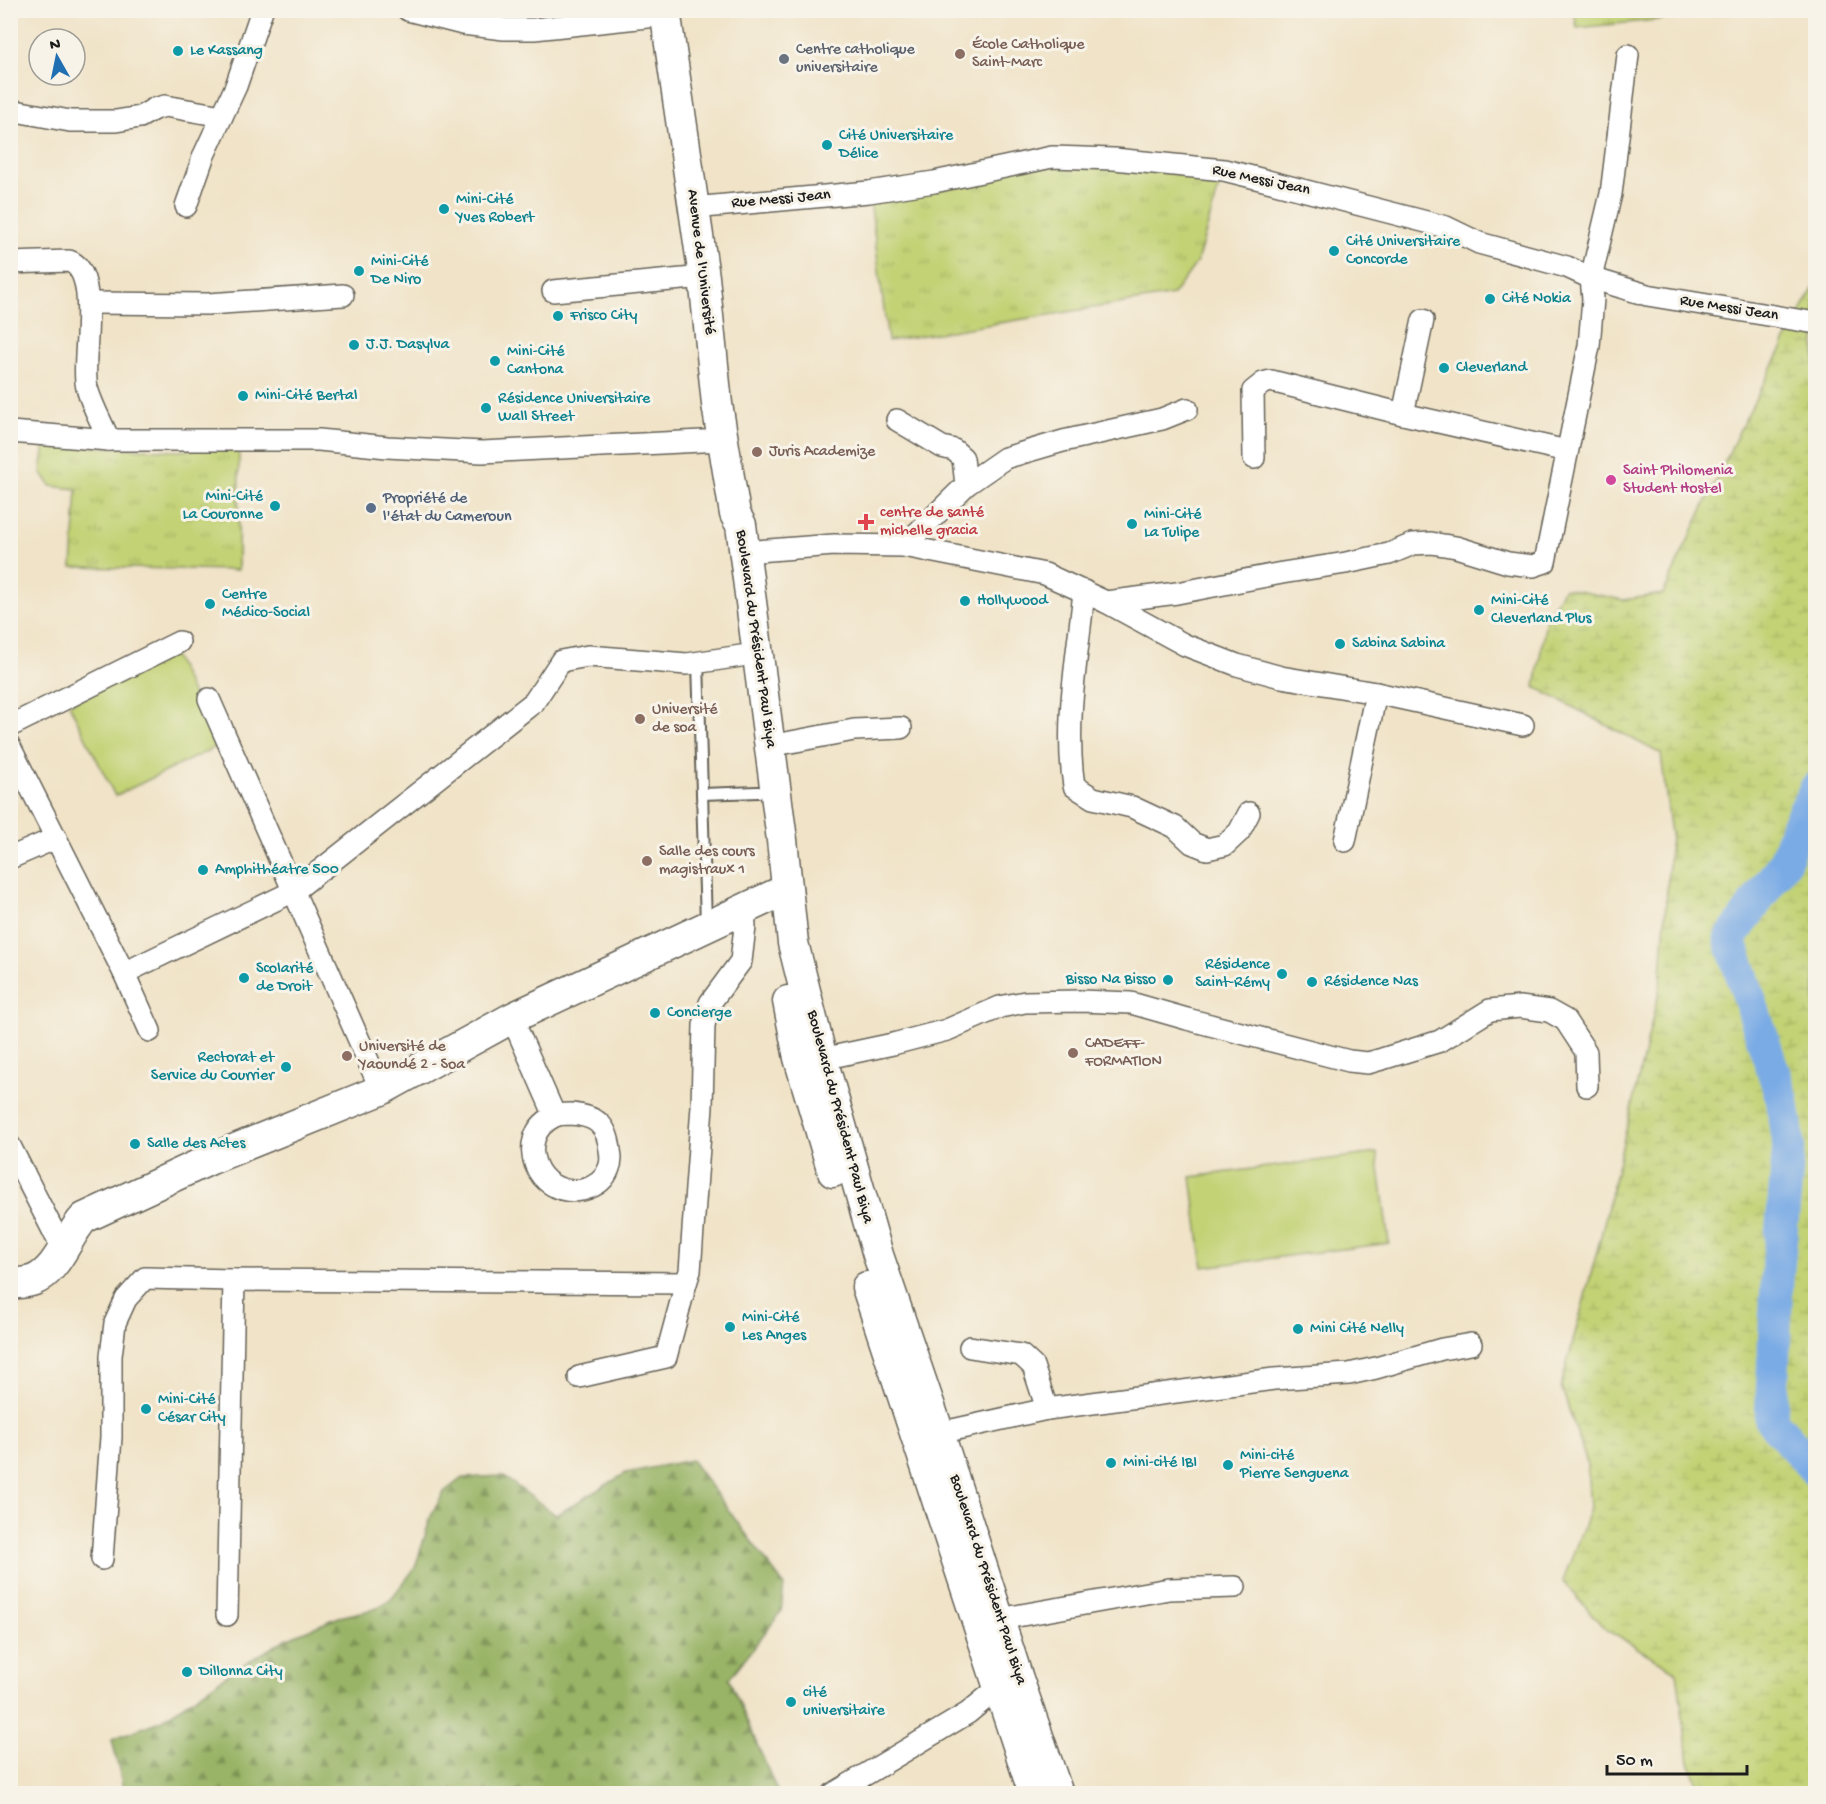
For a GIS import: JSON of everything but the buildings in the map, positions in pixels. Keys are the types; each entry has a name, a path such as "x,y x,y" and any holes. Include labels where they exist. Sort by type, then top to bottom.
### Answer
{"main road":[{"name":"Avenue de l'Université","path":"665,13 704,277 722,440 735,514"},
{"name":"Boulevard du Président Paul Biya","path":"735,514 741,525 770,746 779,892 777,944 799,1058 859,1261 1034,1794"},
{"name":"Boulevard du Président Paul Biya","path":"735,514 729,527 728,552 758,792 779,892 822,1059 878,1255 1058,1794"},
{"path":"10,1284 34,1280 48,1270 63,1250 73,1230 84,1218 211,1159 381,1090 512,1018 779,892"}],"street":[{"path":"186,206 204,155 236,86 262,10"},
{"path":"408,10 463,24 504,29 534,28 665,13"},
{"path":"1106,602 1177,593 1346,563 1389,554 1413,544 1422,543 1456,547 1508,563 1533,566 1545,562 1589,346 1593,299 1592,278 1611,194 1628,55"},
{"path":"10,110 70,120 116,121 140,117 153,109 165,106 222,116"},
{"name":"Rue Messi Jean","path":"693,208 869,192 934,182 1052,157 1114,159 1224,171 1256,178 1446,227 1479,243 1567,267 1592,278 1647,295 1815,323"},
{"path":"10,263 69,261 81,268 89,303 87,388 109,440"},
{"path":"553,291 704,277"},
{"path":"89,303 208,304 342,295"},
{"path":"1403,414 1423,320"},
{"path":"1254,458 1253,391 1263,383 1271,381 1403,414 1568,451"},
{"path":"904,546 966,485 1005,458 1064,441 1162,418 1187,409"},
{"path":"897,420 942,447 954,450 963,458 966,485"},
{"path":"10,432 109,440 319,440 387,447 482,452 722,440"},
{"path":"744,552 834,545 904,546 1045,574 1106,602 1185,645 1237,665 1281,677 1376,693 1523,724"},
{"path":"1084,591 1071,722 1070,762 1074,786 1093,798 1132,807 1175,828 1192,843 1207,849 1225,845 1239,832 1248,813"},
{"path":"10,726 179,642"},
{"path":"124,973 294,891 534,702 561,662 588,656 687,664 741,656"},
{"path":"1345,841 1376,693"},
{"path":"210,699 381,1090"},
{"path":"770,746 854,730 901,728"},
{"path":"10,747 124,973 150,1031"},
{"path":"10,858 56,838"},
{"path":"579,1377 666,1357 690,1271 702,1106 704,1025 710,1003 741,960 745,927 744,908"},
{"path":"822,1059 947,1030 1000,1007 1025,1002 1080,1001 1131,1003 1326,1055 1368,1063 1440,1041 1490,1010 1520,1007 1549,1011 1565,1020 1586,1052 1587,1086"},
{"path":"512,1018 555,1116"},
{"path":"10,1146 63,1250"},
{"path":"102,1559 111,1437 111,1356 115,1323 126,1299 145,1278 686,1283"},
{"path":"227,1615 234,1280"},
{"path":"939,1433 1047,1409 1274,1379 1349,1374 1442,1349 1471,1344"},
{"path":"970,1347 1022,1355 1033,1366 1047,1409"},
{"path":"999,1620 1169,1589 1235,1587"},
{"path":"833,1794 968,1713 998,1688"}],"lane":[{"path":"698,662 706,927"},
{"path":"702,794 758,792"}],"green space":[{"path":"1574,10 1743,11 1577,28"},
{"path":"1052,157 1224,170 1197,262 1173,295 888,341 869,192"},
{"path":"1815,285 1815,1793 1701,1793 1689,1762 1677,1672 1604,1628 1563,1581 1590,1509 1587,1463 1561,1386 1600,1240 1660,987 1671,835 1661,754 1535,687 1546,619 1564,588 1623,600 1663,594 1741,427"},
{"path":"45,444 179,451 239,445 238,570 72,567 77,489 51,486 41,472"},
{"path":"173,654 218,746 115,796 69,704"},
{"path":"1377,1153 1389,1243 1203,1267 1191,1177"},
{"path":"691,1460 784,1585 781,1612 729,1679 778,1793 124,1793 112,1739 160,1721 236,1669 288,1638 339,1617 375,1609 390,1600 415,1568 431,1516 444,1492 462,1478 503,1476 556,1515 626,1473"}],"waterway":[{"path":"1816,788 1795,830 1785,861 1730,939 1782,1098 1789,1145 1777,1280 1771,1420 1816,1471"}],"place":[{"name":"Le Kassang","path":"178,51"},
{"name":"École Catholique Saint-Marc","path":"960,54"},
{"name":"Centre catholique universitaire","path":"784,59"},
{"name":"Cité Universitaire Délice","path":"827,145"},
{"name":"Mini-Cité Yves Robert","path":"444,209"},
{"name":"Cité Universitaire Concorde","path":"1334,251"},
{"name":"Mini-Cité De Niro","path":"359,271"},
{"name":"Cité Nokia","path":"1490,299"},
{"name":"Frisco City","path":"558,316"},
{"name":"J.J. Dasylva","path":"354,345"},
{"name":"Mini-Cité Cantona","path":"495,361"},
{"name":"Cleverland","path":"1444,368"},
{"name":"Mini-Cité Bertal","path":"243,396"},
{"name":"Résidence Universitaire Wall Street","path":"486,408"},
{"name":"Juris Academize","path":"757,452"},
{"name":"Saint Philomenia Student Hostel","path":"1611,480"},
{"name":"Mini-Cité La Couronne","path":"275,506"},
{"name":"Propriété de l'état du Cameroun","path":"371,508"},
{"name":"centre de santé michelle gracia","path":"866,522"},
{"name":"Mini-Cité La Tulipe","path":"1132,524"},
{"name":"Hollywood","path":"965,601"},
{"name":"Centre Médico-Social","path":"210,604"},
{"name":"Mini-Cité Cleverland Plus","path":"1479,610"},
{"name":"Sabina Sabina","path":"1340,644"},
{"name":"Université de soa","path":"640,719"},
{"name":"Salle des cours magistraux 1","path":"647,861"},
{"name":"Amphithéatre 500","path":"203,870"},
{"name":"Résidence Saint-Rémy","path":"1282,974"},
{"name":"Scolarité de Droit","path":"244,978"},
{"name":"Bisso Na Bisso","path":"1168,980"},
{"name":"Résidence Nas","path":"1312,982"},
{"name":"Concierge","path":"655,1013"},
{"name":"CADEFF- FORMATION","path":"1073,1053"},
{"name":"Université de Yaoundé 2 - Soa","path":"347,1056"},
{"name":"Rectorat et Service du Courrier","path":"286,1067"},
{"name":"Salle des Actes","path":"135,1144"},
{"name":"Mini-Cité Les Anges","path":"730,1327"},
{"name":"Mini Cité Nelly","path":"1298,1329"},
{"name":"Mini-Cité César City","path":"146,1409"},
{"name":"Mini-cité IBI","path":"1111,1463"},
{"name":"Mini-cité Pierre Senguena","path":"1228,1465"},
{"name":"Dillonna City","path":"187,1672"},
{"name":"cité universitaire","path":"791,1702"}]}
